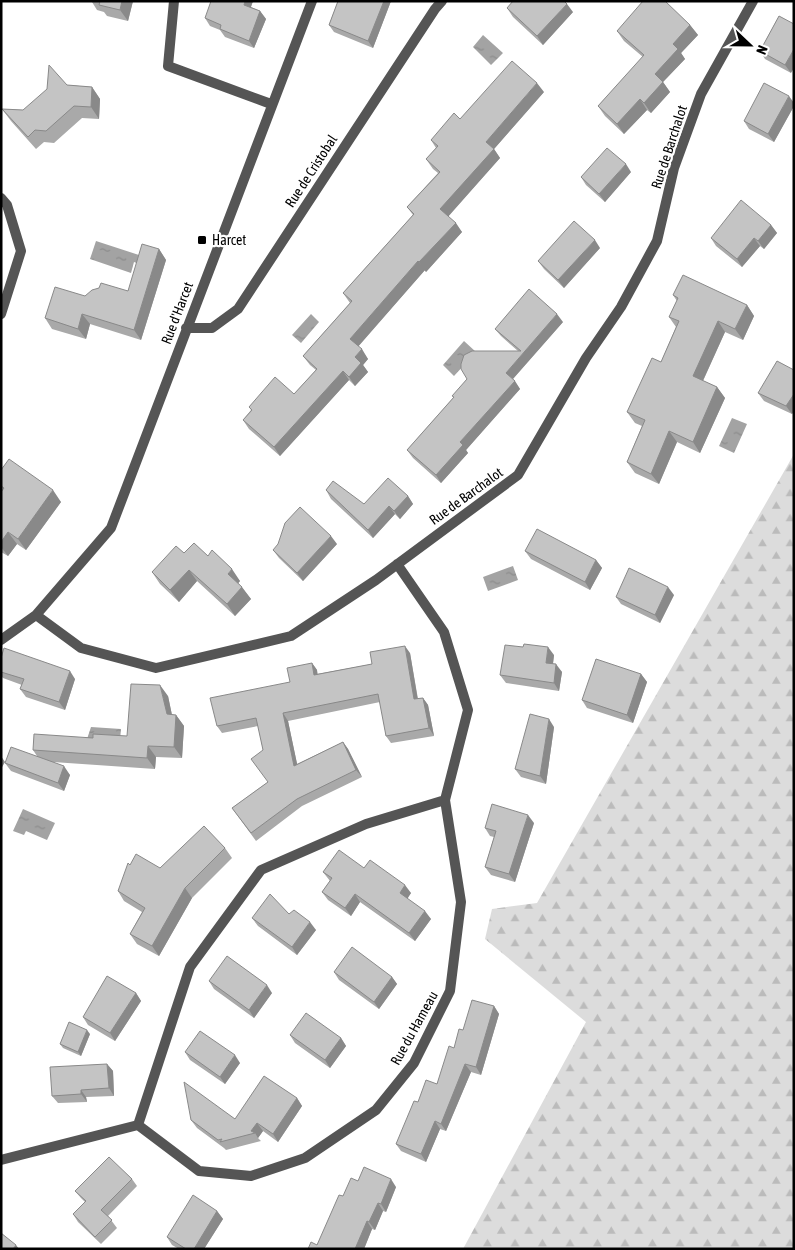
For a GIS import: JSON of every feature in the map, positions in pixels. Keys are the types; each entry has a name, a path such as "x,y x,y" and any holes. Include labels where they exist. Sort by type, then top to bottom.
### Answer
{"street":[{"path":"174,1 168,66 272,104"},
{"name":"Rue d'Harcet","path":"1,640 36,615 111,528 312,1"},
{"name":"Rue de Cristobal","path":"186,328 212,328 238,309 350,136 442,1"},
{"name":"Rue de Barchalot","path":"36,615 81,648 156,668 291,636 398,564 518,475 586,358 621,307 656,241 674,168 701,94 753,1"},
{"path":"1,198 7,205 21,251 1,314"},
{"name":"Rue du Hameau","path":"138,1125 199,1171 251,1176 305,1158 376,1110 414,1063 450,991 461,902 445,800 468,710 444,632 398,564"},
{"path":"1,1160 138,1125 190,967 261,870 366,824 445,800"}],"green space":[{"path":"794,454 794,1249 463,1249 586,1022 485,939 492,909 537,903"}],"water":[{"path":"483,35 503,53 491,65 473,47"},
{"path":"96,241 142,256 139,264 134,262 131,273 90,259"},
{"path":"311,314 319,322 301,343 292,335"},
{"path":"464,341 476,352 454,376 443,365"},
{"path":"732,418 747,424 734,453 719,446"},
{"path":"513,566 518,580 488,591 483,577"},
{"path":"91,727 121,729 120,740 84,748"},
{"path":"23,809 55,823 47,840 26,831 24,835 13,831"}],"building":[{"path":"100,1 122,1 120,10 99,5"},
{"path":"211,1 245,1 244,5 260,11 249,41 220,29 221,25 205,18"},
{"path":"338,1 384,1 368,41 329,25"},
{"path":"513,1 564,1 567,4 537,36 507,8"},
{"path":"643,1 665,1 690,25 673,44 678,49 655,74 663,82 644,103 640,99 617,124 598,106 644,55 617,31"},
{"path":"779,16 794,24 794,49 785,65 760,51"},
{"path":"512,61 537,83 486,142 494,149 440,209 456,223 418,261 350,339 362,349 355,357 361,363 349,377 343,371 274,447 243,420 252,410 249,407 275,377 294,394 317,369 303,356 352,301 343,293 414,214 407,207 440,172 426,159 438,146 431,140 454,113 460,119"},
{"path":"49,65 67,85 92,87 91,107 74,106 46,131 35,130 28,137 2,109 23,110 47,89"},
{"path":"764,83 789,96 768,134 744,121"},
{"path":"607,148 626,164 599,194 581,177"},
{"path":"741,200 771,225 758,241 754,238 737,259 711,238"},
{"path":"574,221 595,240 558,280 538,261"},
{"path":"142,244 159,249 134,330 82,314 78,329 45,318 55,287 85,296 92,290 99,288 101,283 128,291"},
{"path":"683,275 747,305 735,329 718,321 693,376 717,387 693,442 669,431 651,474 627,462 645,420 627,412 652,358 661,362 679,321 669,317 678,298 673,295"},
{"path":"529,289 557,314 506,373 515,381 460,442 463,445 436,475 407,450 454,397 452,396 467,379 461,369 464,355 472,351 521,351 495,329"},
{"path":"777,361 794,370 794,394 786,406 758,393"},
{"path":"9,459 53,490 18,539 8,532 1,542 1,492 4,488 1,486 1,470"},
{"path":"388,478 408,496 394,511 389,506 368,530 326,490 333,481 364,504"},
{"path":"300,507 331,536 297,573 273,550 278,544 285,523"},
{"path":"537,529 596,560 585,582 525,551"},
{"path":"194,543 208,556 212,550 232,569 228,574 242,587 227,604 189,570 170,590 152,572 176,546 184,553"},
{"path":"629,568 668,587 655,615 616,597"},
{"path":"524,644 548,647 546,663 556,664 554,683 500,675 505,645 523,647"},
{"path":"405,646 414,699 423,698 429,728 386,736 378,694 283,713 294,766 343,742 356,770 297,799 251,833 232,808 268,782 251,759 263,750 256,718 217,726 210,698 290,682 287,668 312,663 314,675 372,664 370,652"},
{"path":"4,648 70,671 59,702 20,689 24,679 1,672 1,658"},
{"path":"596,659 641,674 627,715 582,700"},
{"path":"131,684 160,685 167,714 176,715 174,747 148,746 147,758 33,750 34,734 93,738 93,734 127,736"},
{"path":"530,714 549,719 540,776 515,769"},
{"path":"11,747 64,766 58,783 5,763"},
{"path":"492,804 528,815 509,874 485,867 496,831 485,828"},
{"path":"204,826 225,848 185,888 152,946 130,934 145,908 118,891 128,863 130,865 136,854 160,868"},
{"path":"339,850 364,868 370,860 405,885 400,893 425,911 409,933 355,894 345,908 322,892 332,878 323,872"},
{"path":"270,894 289,914 294,910 310,922 292,947 252,918"},
{"path":"352,947 392,977 374,1002 334,972"},
{"path":"227,956 267,985 249,1010 209,981"},
{"path":"107,976 136,993 110,1033 83,1017"},
{"path":"472,1000 494,1006 476,1067 465,1064 441,1124 435,1121 421,1154 396,1144 414,1101 418,1102 426,1080 437,1084 449,1046 454,1048 459,1029 463,1030"},
{"path":"306,1013 341,1038 325,1060 290,1035"},
{"path":"69,1022 87,1030 78,1052 60,1044"},
{"path":"200,1031 235,1055 220,1077 185,1052"},
{"path":"107,1064 109,1088 81,1090 81,1094 52,1096 50,1067"},
{"path":"264,1076 297,1098 273,1134 257,1123 251,1131 255,1133 220,1142 222,1139 218,1140 191,1120 184,1082 235,1119"},
{"path":"109,1157 132,1179 101,1210 112,1220 95,1237 73,1214 86,1201 75,1191"},
{"path":"364,1167 391,1179 381,1204 378,1203 369,1222 367,1221 355,1249 308,1249 311,1242 317,1245 339,1195 343,1196 351,1178 358,1181"},
{"path":"193,1195 217,1211 194,1249 186,1249 167,1237"},
{"path":"1,1233 16,1245 13,1249 1,1249"}],"place":[{"name":"Harcet","path":"202,240"}]}
